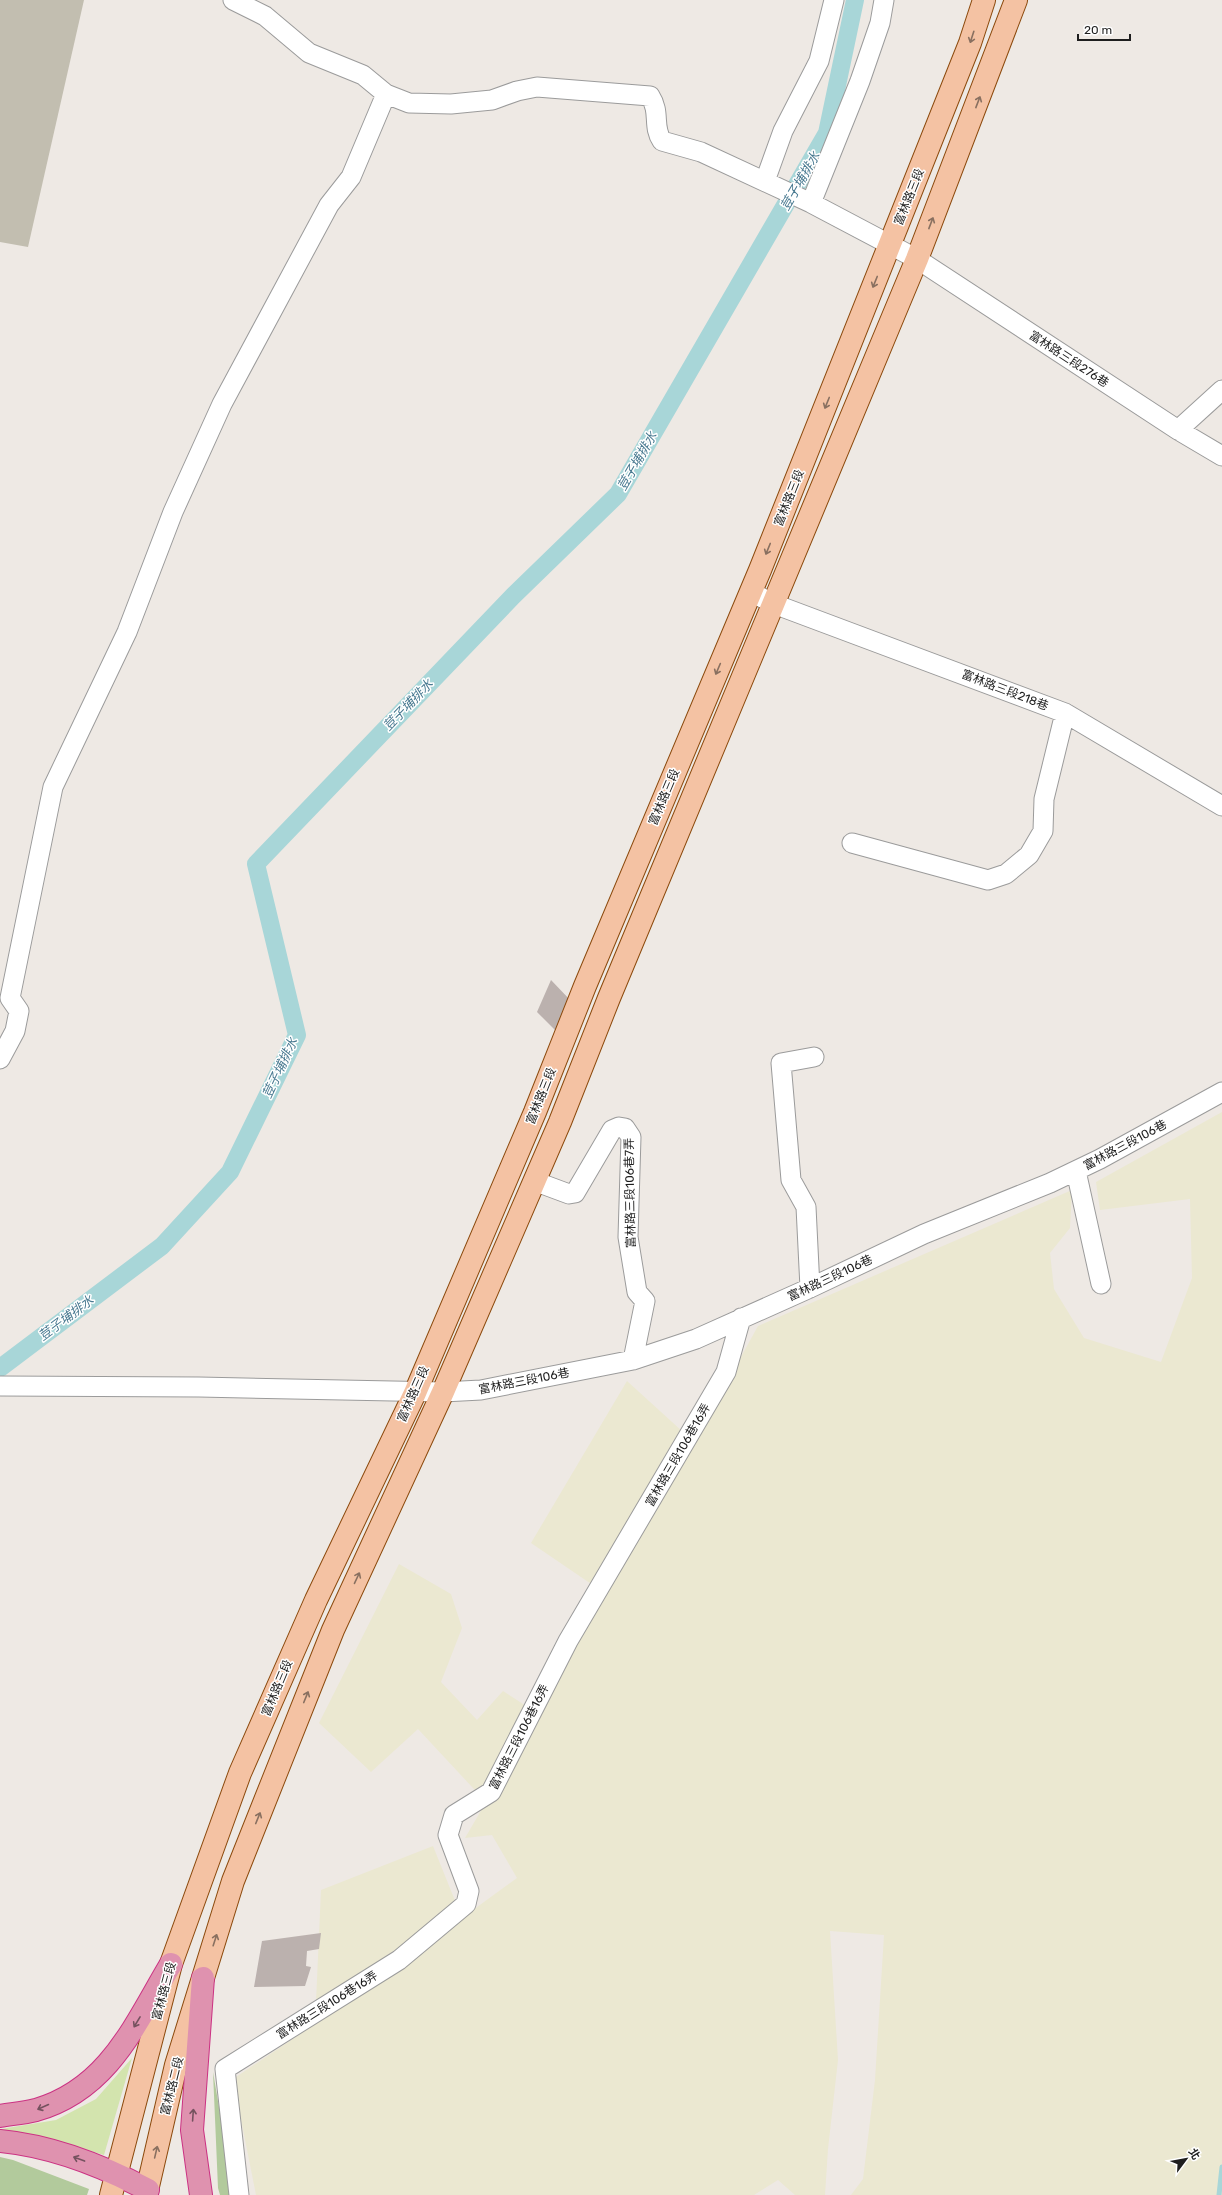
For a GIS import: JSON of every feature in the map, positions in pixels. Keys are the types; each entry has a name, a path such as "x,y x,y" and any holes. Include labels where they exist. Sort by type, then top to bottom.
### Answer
{"highway":[{"path":"0,2116 36,2109 73,2093 99,2075 118,2052 171,1964"},
{"path":"201,2195 192,2130 203,1978"},
{"path":"0,2141 57,2151 116,2173 147,2192"}],"main road":[{"name":"富林路三段","path":"111,2195 171,1964 240,1773 316,1600 415,1393 535,1112 585,986 751,592 970,43 984,0"},
{"path":"203,1978 233,1881 333,1630 443,1392 560,1122 609,998 917,259 1016,0"},
{"name":"富林路二段","path":"147,2192 176,2066 203,1978"}],"street":[{"path":"0,1059 15,1031 19,1011 10,998 53,787 127,632 173,512 222,404 330,205 351,177 386,94 363,76 309,53 265,16 233,0"},
{"path":"772,185 783,131 819,61 834,0"},
{"path":"811,202 860,81 880,23 884,0"},
{"name":"富林路三段276巷","path":"386,94 409,103 451,104 492,100 517,91 537,87 650,96 656,106 657,133 662,141 701,152 811,202 889,246 917,259 1178,430 1222,456"},
{"path":"1178,430 1222,390"},
{"name":"富林路三段218巷","path":"751,592 774,604 1065,713 1222,806"},
{"path":"852,843 988,880 1006,874 1029,855 1043,831 1044,799 1065,713"},
{"path":"585,986 609,998"},
{"path":"810,1288 806,1207 791,1180 781,1064 814,1057"},
{"name":"富林路三段106巷","path":"0,1386 199,1387 415,1393 443,1392 481,1390 633,1360 696,1339 810,1288 924,1234 1043,1186 1076,1171 1222,1092"},
{"path":"535,1112 560,1122"},
{"name":"富林路三段106巷7弄","path":"534,1181 569,1194 575,1192 612,1130 619,1127 625,1128 632,1137 628,1237 637,1292 645,1301 633,1360"},
{"path":"1076,1171 1101,1284"},
{"name":"富林路三段106巷16弄","path":"239,2195 225,2069 399,1960 466,1904 469,1891 448,1835 454,1815 491,1792 568,1641 726,1372 741,1318"}],"shaded area":[{"path":"0,0 84,0 28,247 0,242"},
{"path":"1222,1112 1222,2195 851,2195 863,2179 875,2080 884,1935 830,1931 838,2060 828,2149 825,2195 795,2195 778,2180 754,2195 256,2195 233,2079 315,2024 321,1890 433,1846 462,1918 517,1878 492,1835 465,1838 486,1802 418,1729 371,1772 319,1723 399,1564 451,1594 462,1628 441,1682 477,1720 503,1691 537,1713 603,1592 531,1543 627,1381 694,1442 758,1326 1072,1190 1070,1228 1050,1253 1054,1289 1084,1338 1161,1362 1192,1278 1190,1199 1100,1210 1096,1182"}],"green space":[{"path":"132,2058 104,2155 57,2141 1,2129 56,2120 96,2099"},
{"path":"213,2072 234,2195 220,2195 218,2188"},
{"path":"0,2157 13,2160 89,2189 87,2195 0,2195"}],"building":[{"path":"551,980 572,1002 559,1034 537,1012"},
{"path":"321,1933 319,1949 307,1951 306,1966 311,1967 305,1986 254,1987 262,1941"}],"waterway":[{"name":"荳子埔排水","path":"0,1368 162,1246 230,1172 297,1035 256,864 513,596 618,494 827,133 855,0"},
{"path":"1219,2195 1222,2167"}]}
